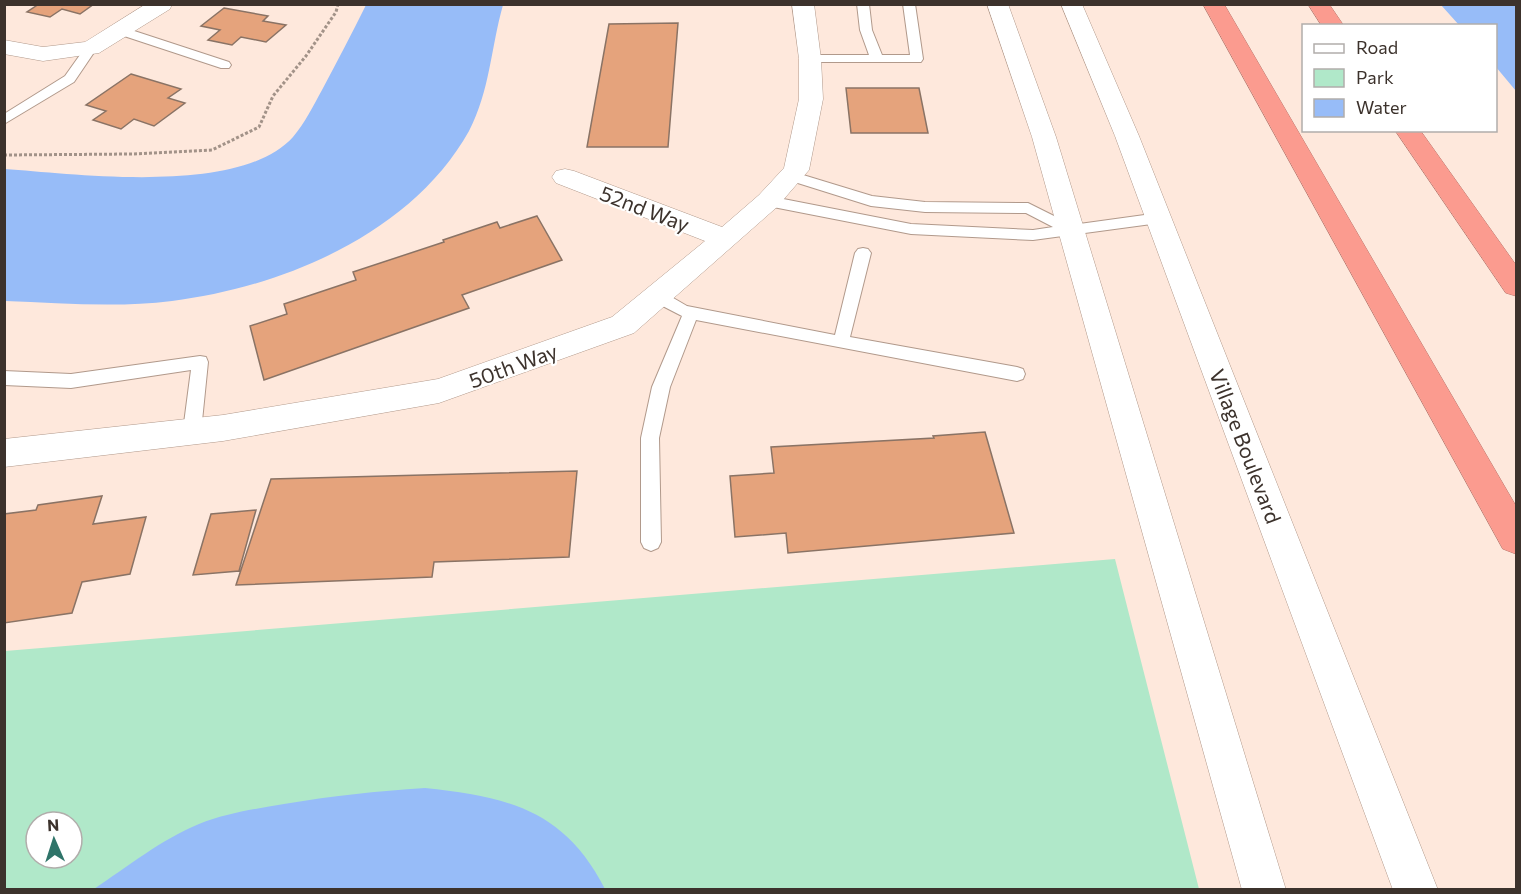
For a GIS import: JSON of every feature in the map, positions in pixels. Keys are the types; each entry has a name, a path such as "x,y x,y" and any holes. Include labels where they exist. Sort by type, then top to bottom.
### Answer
{"highway":[{"path":"1212,4 1516,538"},
{"path":"1318,4 1332,24"},
{"path":"1408,132 1516,286"}],"street":[{"path":"4,46 43,54 91,48 162,4"},
{"name":"50th Way","path":"4,453 192,431 439,392 623,325 726,239 768,201 796,170 811,99 810,59 803,4"},
{"path":"997,4 1044,136 1264,890"},
{"name":"Village Boulevard","path":"1071,4 1159,218 1416,890"},
{"name":"52nd Way","path":"565,177 726,239"}],"lane":[{"path":"863,4 866,30 877,59"},
{"path":"810,59 917,59 909,4"},
{"path":"119,30 225,65"},
{"path":"4,120 70,79 91,48"},
{"path":"790,176 871,201 925,207 1028,208 1070,230"},
{"path":"768,201 911,229 1033,235 1159,218"},
{"path":"841,342 862,253"},
{"path":"657,296 691,313 1017,374"},
{"path":"651,542 650,438 661,387 691,313"},
{"path":"4,378 71,381 200,362 192,431"}],"path":[{"path":"4,155 133,154 212,150 259,127 273,96 306,56 336,12 338,4"}],"green space":[{"path":"1115,559 1199,889 5,890 5,651"}],"water":[{"path":"366,5 503,5 486,85 476,116 469,131 444,167 414,199 380,226 341,249 300,268 258,283 215,294 172,301 130,304 5,301 5,169 114,177 156,177 236,168 268,156 293,137 309,114"},
{"path":"1441,5 1516,5 1516,91 1497,68 1497,24 1458,24"},
{"path":"425,788 482,796 507,803 552,824 589,862 605,889 94,889 172,837 220,817 319,799"}],"building":[{"path":"39,4 94,4 80,14 62,9 50,17 27,12"},
{"path":"224,8 268,16 263,21 286,25 266,42 241,37 232,45 208,40 220,30 201,26"},
{"path":"678,23 668,147 587,147 609,24"},
{"path":"131,74 181,89 168,98 185,103 154,126 134,119 121,129 93,120 106,111 86,105"},
{"path":"846,88 919,88 928,133 851,133"},
{"path":"537,216 562,260 462,295 469,308 264,380 250,326 287,314 284,304 356,280 353,272 444,242 443,240 497,222 500,228"},
{"path":"985,432 1014,533 788,553 786,533 735,537 730,476 774,473 771,447 934,438 933,436"},
{"path":"577,471 569,557 434,562 432,577 236,585 271,479"},
{"path":"102,496 93,524 146,517 130,574 82,582 72,613 4,623 4,514 36,510 38,505"},
{"path":"256,510 239,571 193,575 211,514"}]}
